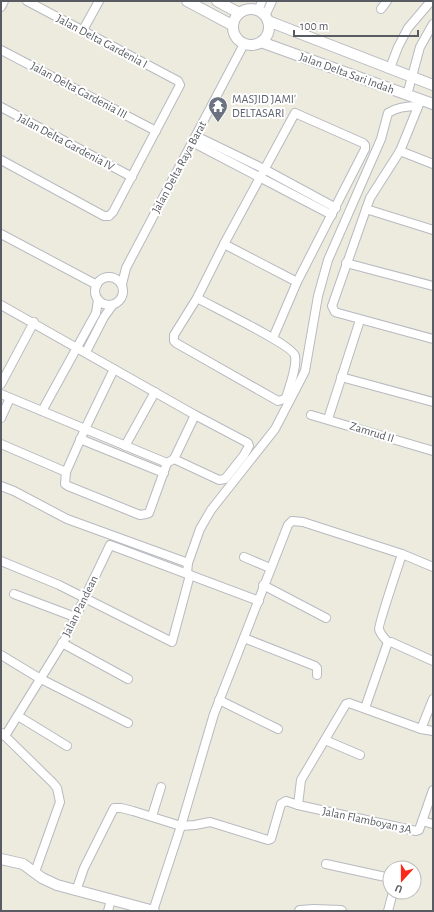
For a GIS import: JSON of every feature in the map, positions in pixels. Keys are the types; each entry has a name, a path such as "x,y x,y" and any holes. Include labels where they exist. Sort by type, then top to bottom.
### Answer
{"street":[{"path":"1,7 4,1"},
{"name":"Jalan Delta Gardenia I","path":"27,1 178,81 180,85 156,131"},
{"path":"83,30 99,1"},
{"path":"187,1 232,25"},
{"path":"217,1 239,13"},
{"path":"263,12 272,1"},
{"path":"390,68 398,47 408,28 431,1"},
{"path":"248,9 263,12 269,29 268,34 262,42 253,45 244,44 236,38 232,25 239,13 248,9"},
{"name":"Jalan Delta Sari Indah","path":"263,12 413,78 433,85"},
{"path":"407,95 413,78 420,47 433,25"},
{"name":"Jalan Delta Sari Indah","path":"262,42 407,95 420,103 433,104"},
{"name":"Jalan Delta Raya Barat","path":"122,284 126,268 244,44"},
{"name":"Jalan Delta Gardenia III","path":"1,50 156,131"},
{"path":"420,103 400,151 373,193 366,209 332,306 335,312 433,340"},
{"path":"1,561 58,585 172,642 191,575 188,563 200,529 211,510 275,429 305,371 318,296 328,260 381,138 388,113 392,110 420,103"},
{"name":"Jalan Delta Gardenia IV","path":"1,107 132,177"},
{"path":"197,298 291,349 295,355 295,364 287,396 278,401 176,343 174,341 174,335 197,298 224,244 295,112 363,143 365,149 297,282 273,338"},
{"path":"1,160 104,216 109,216 113,212 156,131"},
{"path":"194,139 264,169 334,212"},
{"path":"194,139 260,177 334,212"},
{"path":"400,151 433,164"},
{"path":"366,209 433,230"},
{"path":"1,234 96,285"},
{"path":"224,244 297,282"},
{"path":"346,263 433,286"},
{"name":"Jalan Delta Raya Barat","path":"114,278 126,268"},
{"path":"42,411 96,313 98,300 95,290 96,285 104,278 114,278 122,284 124,293 123,298 112,306 104,317 86,352"},
{"path":"98,300 107,306 112,306"},
{"path":"1,304 195,415 248,443 249,446 224,479 221,480 125,446 1,394"},
{"path":"328,419 360,320"},
{"path":"1,384 34,322"},
{"path":"114,369 80,439 66,472 65,484 68,486 140,515 150,513 164,473 195,415"},
{"path":"341,377 433,402"},
{"path":"125,446 155,392"},
{"path":"1,418 10,398"},
{"name":"Zamrud II","path":"311,415 433,451"},
{"path":"80,439 164,473"},
{"path":"1,444 66,472"},
{"path":"1,486 14,491 67,519 188,563"},
{"path":"1,859 23,864 49,882 76,891 153,911 181,826 219,700 259,601 263,585 288,525 292,522 303,522 402,554 433,568"},
{"name":"Jalan Pandean","path":"3,734 18,716 39,678 62,643 110,545 191,575"},
{"path":"402,554 379,624 379,630 388,642 392,642 433,661"},
{"path":"244,557 270,568"},
{"path":"191,575 259,601"},
{"path":"263,585 326,618"},
{"path":"14,594 75,617"},
{"path":"244,638 315,666 317,668 317,675"},
{"path":"364,708 388,642"},
{"path":"62,643 128,678"},
{"path":"1,656 39,678 128,723"},
{"path":"421,729 433,699"},
{"path":"219,700 278,729"},
{"path":"76,891 84,868 114,808 121,808 152,816 181,826 210,822 269,840 273,837 281,804 286,801 298,805 301,780 345,705 349,703 433,732"},
{"path":"18,716 67,746"},
{"path":"3,734 53,783 59,794 60,802 57,812 35,872"},
{"path":"324,740 360,754"},
{"path":"152,816 161,787"},
{"name":"Jalan Flamboyan 3A","path":"298,805 416,831 419,830 433,790"},
{"path":"422,821 433,824"},
{"path":"326,864 382,876"},
{"path":"108,911 111,900"},
{"path":"388,911 391,900"},
{"path":"300,911 341,911"}],"place":[{"name":"MASJID JAMI' DELTASARI","path":"218,123"}]}
